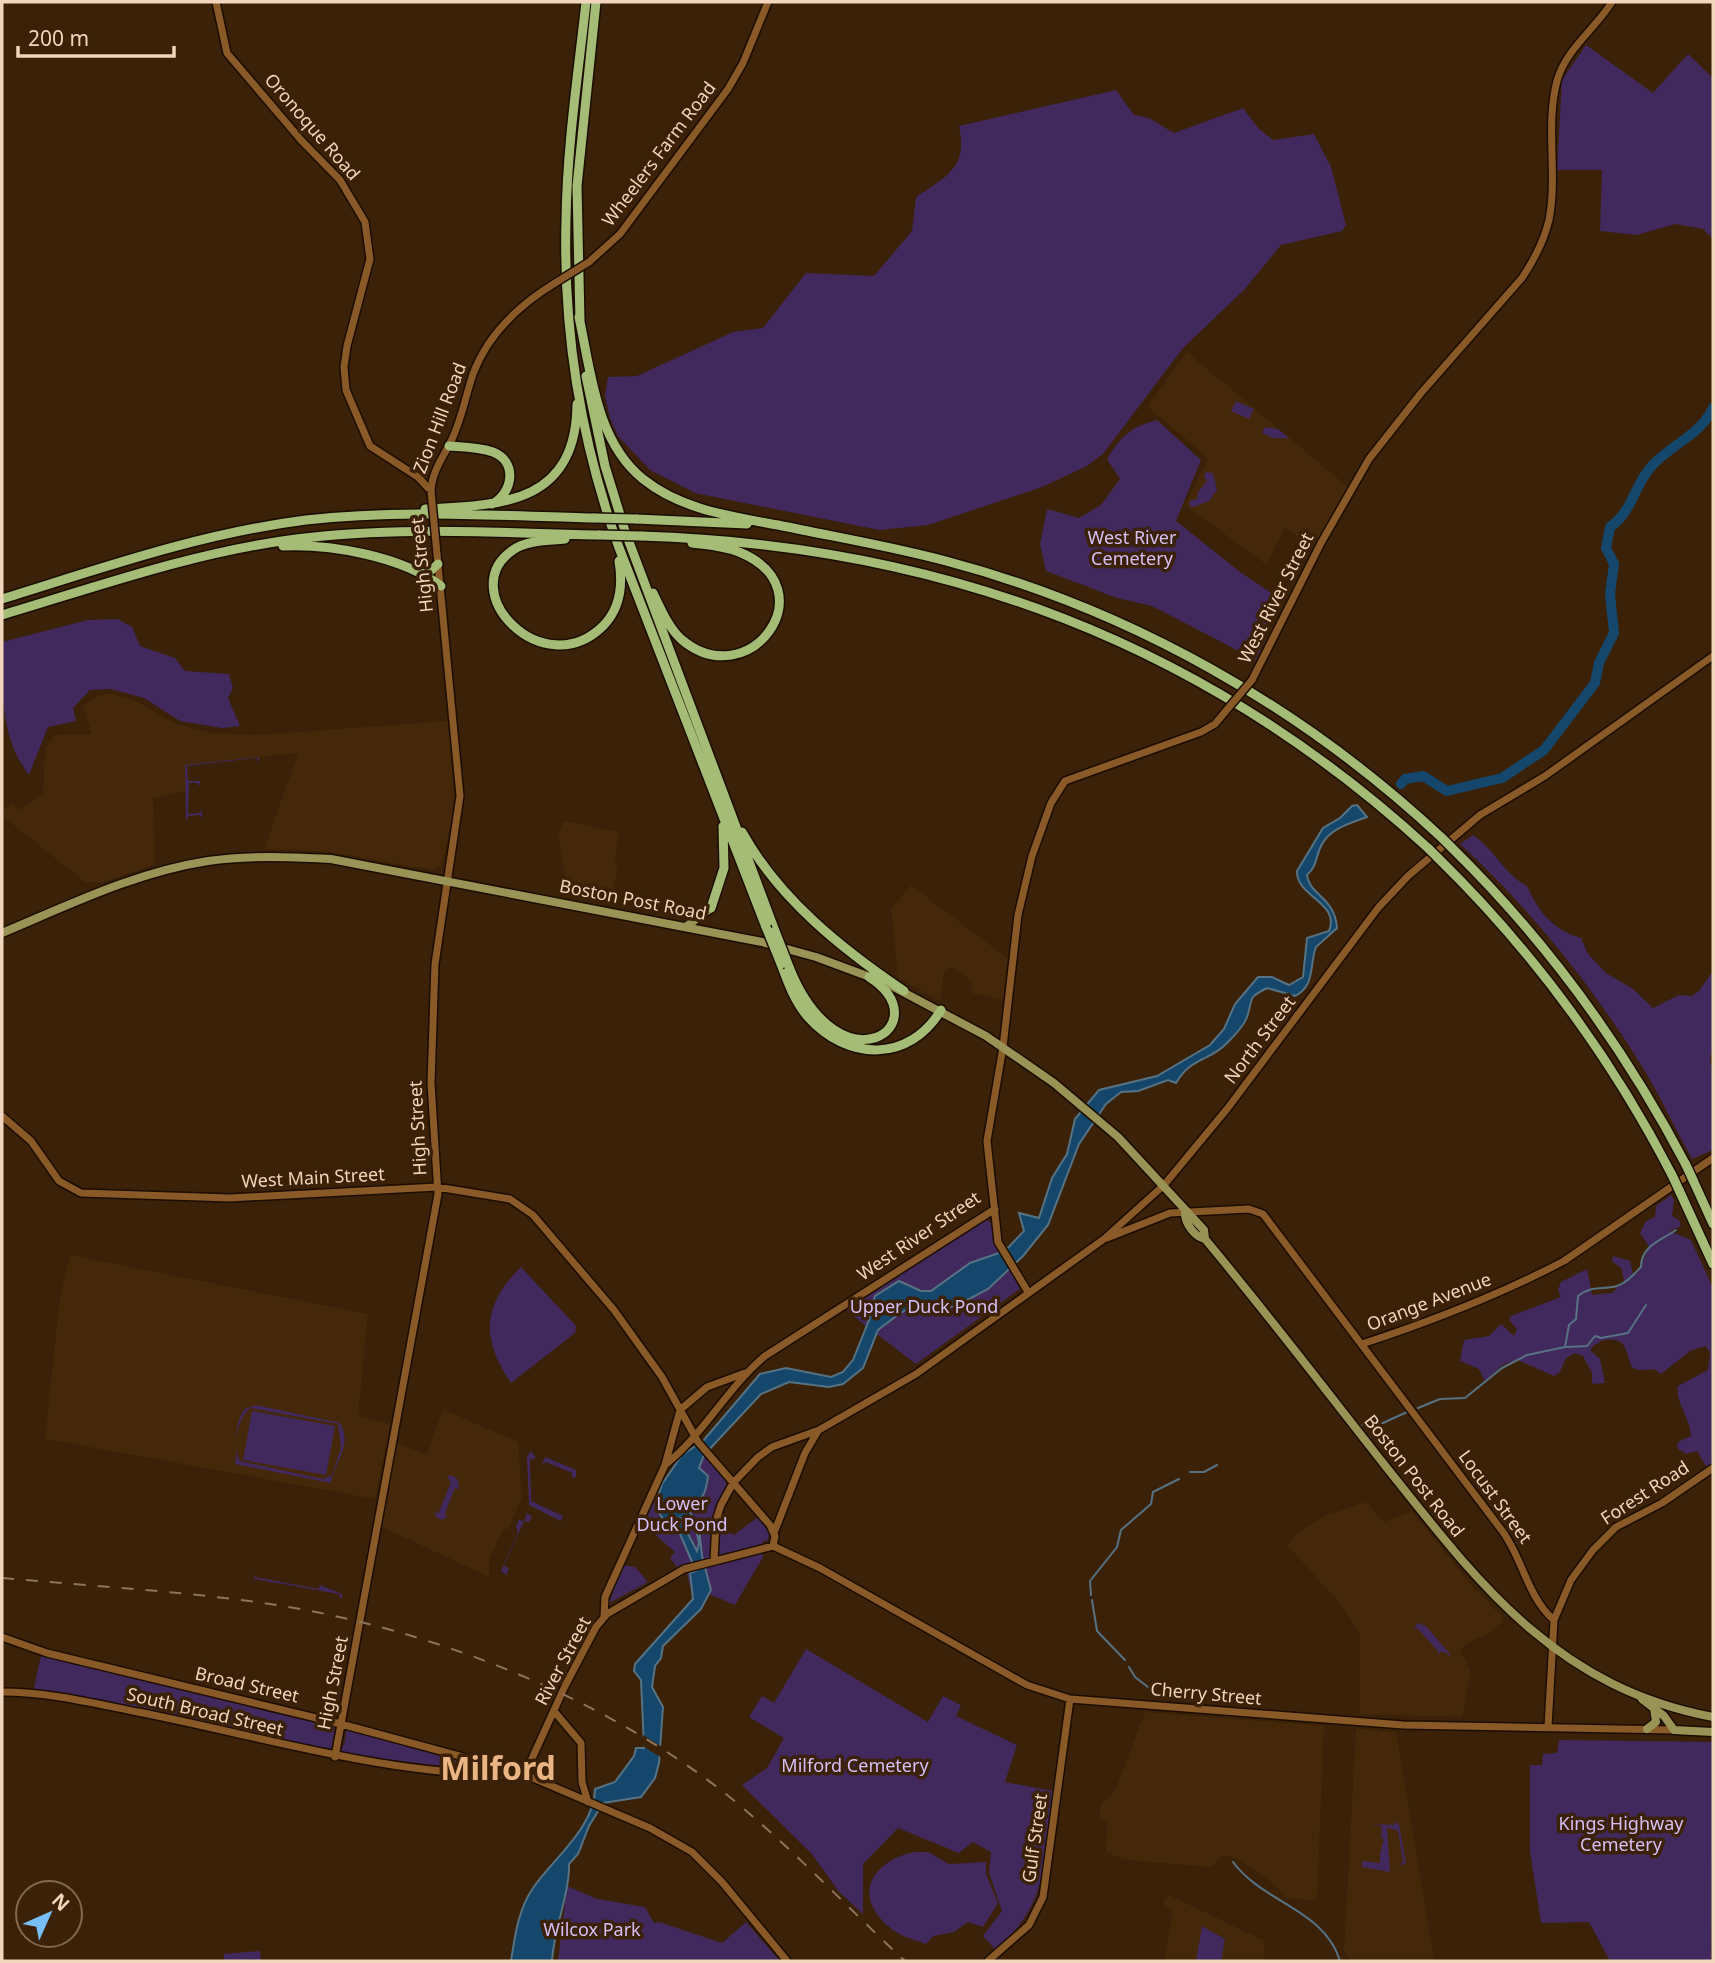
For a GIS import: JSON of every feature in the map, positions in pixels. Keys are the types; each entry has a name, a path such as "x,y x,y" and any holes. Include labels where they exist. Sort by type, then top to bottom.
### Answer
{"highway":[{"path":"586,2 566,220 567,295 575,371 589,445 621,570 621,589 614,611 603,625 587,638 560,645 534,641 512,627 500,610 495,592 498,571 509,554 534,543 600,535"},
{"path":"596,2 577,186 579,317 596,429 625,531 717,789 725,852 722,876 711,908"},
{"path":"579,317 603,418 619,453 635,472 665,494 698,508 901,549 983,571 1072,603 1158,641 1241,686 1304,727 1379,783 1442,838 1509,907 1576,988 1634,1074 1686,1165 1713,1224"},
{"path":"2,598 211,537 295,522 490,505 527,495 550,478 562,463 575,428 575,371"},
{"path":"449,446 493,452 507,465 510,474 508,488 503,496 490,505"},
{"path":"362,516 636,519 734,523 818,533"},
{"path":"612,528 717,789 797,1002 808,1017 830,1035 856,1047 889,1050 906,1044 928,1029 941,1010"},
{"path":"625,531 665,617 688,644 711,654 735,653 753,646 770,632 779,616 778,594 767,574 751,558 729,548 641,536"},
{"path":"2,615 166,565 240,548 372,532 641,536 760,543 855,557 967,584 1058,616 1155,659 1256,715 1350,782 1429,849 1515,939 1574,1015 1623,1087 1672,1175 1713,1264"},
{"path":"240,548 330,546 358,552 415,572 440,586"},
{"path":"415,572 428,573 438,565"},
{"path":"717,789 740,829 776,880 831,937 904,991"},
{"path":"785,966 800,994 815,1014 838,1032 865,1041 877,1038 887,1031 895,1014 891,996 869,977"}],"main road":[{"name":"Oronoque Road","path":"216,2 221,35 227,52 340,180 365,222 370,259 347,346 343,374 345,390 370,446 418,477 431,491"},
{"name":"Wheelers Farm Road","path":"481,356 514,313 589,262 620,234 728,89 768,2"},
{"name":"West River Street","path":"665,1465 697,1440 745,1373 779,1346 995,1209 987,1141 1003,1047 1021,898 1032,856 1056,794 1065,781 1201,732 1215,724 1252,680 1321,543 1369,459 1433,377 1522,278 1535,257 1549,217 1552,119 1558,79 1567,59 1599,23 1612,2"},
{"name":"Zion Hill Road","path":"431,491 436,469 449,446 481,356"},
{"name":"High Street","path":"335,1757 429,1251 437,1187 432,1124 435,964 460,796 431,491"},
{"name":"North Street","path":"710,1562 716,1521 733,1483 764,1451 819,1430 916,1374 1104,1239 1164,1185 1227,1109 1378,908 1408,876 1480,815 1545,776 1713,656"},
{"name":"Boston Post Road","path":"2,933 148,875 209,861 275,856 331,859 687,926 798,951 904,991 1003,1047 1082,1105 1127,1145 1164,1185 1185,1213 1204,1230 1205,1239 1467,1568 1503,1607 1552,1648 1654,1708 1674,1730"},
{"path":"687,926 711,908"},
{"name":"West Main Street","path":"2,1116 32,1141 59,1181 81,1193 220,1199 437,1187 510,1199 533,1215 623,1322 697,1440 774,1532"},
{"name":"Orange Avenue","path":"1104,1239 1155,1217 1245,1209 1261,1212 1362,1344 1432,1321 1542,1273 1591,1243 1713,1158"},
{"path":"995,1209 1002,1248 1028,1292"},
{"name":"Locust Street","path":"1362,1344 1507,1537 1538,1603 1554,1620"},
{"name":"West River Street","path":"604,1617 605,1597 665,1465 680,1410 707,1387 745,1373"},
{"name":"North Street","path":"774,1532 808,1448 819,1430"},
{"name":"Forest Road","path":"1554,1620 1572,1580 1601,1541 1625,1521 1662,1503 1713,1468"},
{"path":"773,1546 774,1532"},
{"name":"River Street","path":"525,1774 554,1711 604,1617 624,1602 684,1569 773,1546"},
{"name":"Cherry Street","path":"773,1546 820,1568 1027,1685 1070,1699 1385,1724 1674,1730"},
{"path":"1548,1727 1554,1620"},
{"name":"Broad Street","path":"2,1637 38,1650 341,1724 489,1762 525,1774 658,1832 697,1856 787,1961"},
{"name":"South Broad Street","path":"2,1692 26,1692 87,1702 335,1757 485,1773 525,1774"},
{"name":"Boston Post Road","path":"1633,1694 1713,1717"},
{"name":"Gulf Street","path":"989,1961 1025,1929 1043,1897 1070,1699"},
{"path":"1647,1729 1656,1721 1654,1708"},
{"path":"554,1711 581,1743 582,1782 589,1803"},
{"path":"1674,1730 1711,1731"},
{"path":"485,1773 489,1762"},
{"path":"555,1787 573,1790 582,1782"}],"shaded area":[{"path":"1187,352 1348,487 1313,549 1285,527 1267,565 1185,505 1208,458 1147,406"},
{"path":"109,693 138,702 176,724 212,733 256,735 448,721 454,793 453,813 441,867 433,870 324,851 264,849 298,753 185,765 187,791 153,798 155,864 104,882 85,882 2,816 2,812 11,803 20,810 43,794 45,748 54,735 92,734 83,707 93,698"},
{"path":"564,821 619,832 614,865 618,866 610,905 568,896 558,832"},
{"path":"911,885 1007,958 1004,1000 971,993 973,982 951,967 944,971 940,1001 898,978 891,909"},
{"path":"70,1255 368,1314 358,1416 390,1424 375,1499 45,1439 60,1296"},
{"path":"443,1409 518,1442 522,1497 508,1530 503,1529 489,1561 489,1577 382,1527 396,1443 427,1454"},
{"path":"1366,1502 1384,1522 1412,1511 1472,1586 1504,1619 1492,1632 1468,1643 1460,1650 1471,1672 1462,1717 1360,1714 1360,1634 1343,1607 1287,1545 1298,1532 1325,1516"},
{"path":"1145,1712 1324,1726 1317,1900 1287,1899 1274,1884 1236,1858 1223,1856 1212,1867 1125,1860 1106,1852 1107,1822 1099,1819 1101,1803 1115,1791"},
{"path":"1356,1729 1396,1732 1434,1961 1352,1961 1344,1951"},
{"path":"1169,1895 1265,1941 1264,1961 1164,1961 1173,1912 1163,1903"}],"green space":[{"path":"1586,45 1653,93 1688,54 1713,78 1713,239 1703,229 1676,224 1636,235 1600,231 1602,170 1557,170 1562,80"},
{"path":"1116,90 1134,115 1149,118 1174,133 1243,108 1258,128 1273,140 1314,134 1331,167 1346,225 1342,231 1281,245 1244,290 1183,348 1103,454 1087,466 1042,487 928,525 879,530 695,493 650,470 618,436 605,396 608,377 637,376 733,332 763,328 806,273 874,276 912,231 916,197 946,176 958,161 961,140 959,126"},
{"path":"1236,401 1254,409 1249,419 1231,411"},
{"name":"West River Cemetery","path":"1157,420 1201,460 1176,521 1240,572 1283,601 1276,617 1270,618 1265,626 1269,631 1256,660 1152,606 1117,598 1046,571 1040,544 1047,509 1079,518 1101,505 1120,479 1107,459 1112,451 1134,429"},
{"path":"1265,427 1278,429 1289,438 1273,438 1262,433"},
{"path":"1206,472 1213,473 1217,490 1209,501 1191,508 1189,501 1197,499 1198,492 1207,481 1204,477"},
{"path":"118,619 132,627 140,646 175,658 185,671 229,674 233,688 228,698 240,726 222,728 180,721 144,698 111,689 90,690 73,708 76,721 48,727 29,775 8,729 3,696 2,642 88,620"},
{"path":"259,757 259,764 257,758 187,766 188,781 200,781 200,786 197,783 189,783 188,814 200,813 201,808 203,819 200,815 189,816 186,821 185,765"},
{"path":"1473,835 1512,875 1527,886 1536,904 1555,925 1581,938 1588,954 1606,973 1633,989 1653,1008 1679,995 1692,996 1699,991 1713,971 1713,1045 1710,1059 1713,1073 1713,1150 1692,1159 1649,1078 1586,984 1513,897 1460,844"},
{"path":"1671,1195 1674,1200 1672,1216 1679,1220 1681,1226 1670,1231 1691,1240 1713,1288 1713,1464 1706,1466 1697,1451 1686,1454 1677,1448 1678,1442 1691,1436 1689,1423 1679,1399 1678,1386 1708,1370 1710,1352 1705,1346 1690,1351 1661,1374 1654,1369 1633,1368 1622,1343 1605,1340 1590,1350 1600,1359 1605,1383 1592,1384 1592,1373 1583,1356 1575,1353 1566,1358 1560,1372 1554,1376 1518,1360 1504,1364 1485,1381 1479,1369 1460,1361 1464,1340 1489,1336 1501,1324 1514,1336 1517,1329 1509,1320 1511,1316 1561,1297 1558,1290 1561,1282 1587,1269 1592,1295 1612,1293 1624,1281 1622,1269 1612,1261 1613,1256 1630,1261 1633,1273 1638,1273 1649,1247 1640,1233 1646,1221 1655,1217 1656,1206"},
{"name":"Upper Duck Pond","path":"984,1218 991,1223 996,1244 1021,1288 916,1364 848,1312 846,1307"},
{"path":"521,1267 576,1326 575,1333 511,1383 494,1352 490,1323 499,1295"},
{"path":"256,1405 340,1423 344,1431 344,1448 331,1483 235,1464 236,1448 240,1461 323,1479 332,1475 341,1448 338,1424 250,1408 239,1426 236,1441 238,1424 245,1409"},
{"path":"252,1411 335,1426 326,1475 243,1460"},
{"name":"Lower Duck Pond","path":"696,1446 726,1480 726,1489 719,1504 723,1515 719,1526 734,1535 758,1517 769,1533 768,1540 762,1542 763,1557 735,1605 690,1586 685,1565 677,1567 670,1558 675,1552 644,1525 670,1471"},
{"path":"531,1451 536,1458 530,1460 531,1501 563,1516 561,1521 529,1505 527,1456"},
{"path":"545,1457 576,1470 576,1477 572,1478 572,1473 546,1462 542,1465"},
{"path":"451,1475 458,1480 459,1489 455,1488 445,1513 447,1517 441,1520 436,1517 434,1511 438,1514 451,1482 447,1477"},
{"path":"527,1513 532,1517 529,1522 524,1521"},
{"path":"519,1520 524,1521 504,1566 509,1568 506,1575 501,1571 518,1533 516,1526"},
{"path":"623,1565 635,1567 648,1582 609,1603"},
{"path":"255,1573 255,1577 319,1589 320,1585 342,1594 342,1597 340,1599 339,1594 255,1579 253,1583"},
{"path":"1418,1623 1426,1626 1450,1654 1449,1657 1447,1653 1440,1652 1437,1656 1438,1651 1417,1628 1413,1629"},
{"name":"Milford Cemetery","path":"806,1649 928,1722 943,1696 961,1705 956,1716 1017,1745 1005,1782 1053,1791 1042,1878 1026,1916 1013,1933 995,1949 983,1936 1002,1911 989,1873 991,1852 973,1842 959,1853 898,1828 863,1864 863,1914 839,1892 812,1854 742,1785 767,1768 784,1738 749,1717 762,1696 774,1703"},
{"path":"41,1655 335,1727 331,1751 125,1705 34,1689"},
{"path":"346,1729 480,1763 482,1766 450,1767 345,1754 341,1750"},
{"name":"Kings Highway Cemetery","path":"1559,1740 1713,1742 1711,1961 1610,1961 1589,1922 1541,1923 1530,1851 1530,1765 1542,1765 1543,1754 1557,1753"},
{"path":"1395,1822 1399,1824 1406,1864 1399,1865 1403,1862 1398,1831 1387,1827 1390,1872 1362,1867 1362,1861 1380,1863 1380,1851 1383,1851 1382,1826 1372,1824 1394,1825"},
{"path":"914,1852 928,1852 949,1864 986,1862 986,1874 998,1903 983,1927 968,1922 954,1932 933,1936 926,1944 901,1935 888,1926 871,1902 869,1890 872,1880 888,1863"},
{"name":"Wilcox Park","path":"567,1886 597,1899 645,1907 654,1923 659,1922 722,1943 746,1922 780,1961 558,1961"},
{"path":"1202,1926 1225,1939 1221,1961 1196,1961"},
{"path":"260,1951 261,1961 224,1961 224,1954"}],"water":[{"path":"1357,805 1367,817 1329,835 1307,875 1312,887 1332,909 1337,928 1316,947 1311,974 1302,991 1295,996 1267,988 1256,994 1246,1020 1236,1034 1220,1049 1194,1063 1176,1083 1168,1080 1138,1091 1121,1092 1106,1104 1079,1144 1048,1225 1023,1256 988,1289 956,1306 937,1309 915,1305 899,1314 878,1330 863,1368 843,1384 829,1387 789,1382 761,1394 704,1455 699,1468 708,1476 705,1492 697,1502 687,1507 699,1528 702,1556 711,1590 701,1609 663,1646 661,1658 655,1666 652,1687 663,1707 659,1763 655,1778 641,1797 603,1803 589,1826 578,1854 569,1864 552,1961 511,1961 516,1933 528,1896 580,1830 588,1817 595,1789 615,1782 634,1756 636,1748 644,1748 641,1680 634,1671 635,1664 693,1599 690,1573 696,1571 680,1534 676,1528 669,1529 655,1506 662,1484 682,1455 703,1441 760,1374 786,1368 831,1377 843,1372 853,1360 869,1320 875,1296 899,1281 921,1291 931,1291 970,1263 1005,1251 1024,1231 1019,1213 1039,1218 1052,1178 1067,1154 1075,1119 1099,1090 1157,1076 1210,1045 1224,1029 1235,1004 1258,977 1272,977 1289,985 1303,977 1307,938 1329,931 1331,921 1329,913 1303,887 1297,871 1323,828 1340,818 1352,806","holes":["679,1517 696,1529 699,1543 697,1551"]}],"pier":[{"path":"643,1735 664,1748 662,1758 641,1745"}],"waterway":[{"path":"1401,784 1405,779 1423,776 1447,791 1502,778 1544,750 1595,683 1599,663 1614,633 1610,594 1614,564 1606,548 1610,527 1628,507 1650,468 1700,426 1713,408"},
{"path":"1418,1408 1440,1399 1465,1398 1502,1368 1527,1355 1565,1347 1569,1325 1576,1319 1578,1296 1588,1290 1624,1283 1641,1267 1648,1249 1676,1230"},
{"path":"1567,1347 1587,1346 1595,1336 1601,1338 1628,1333 1646,1305"},
{"path":"1362,1425 1383,1423 1407,1412"},
{"path":"1190,1472 1204,1472 1217,1465"},
{"path":"1091,1595 1090,1581 1117,1547 1121,1530 1151,1504 1153,1492 1179,1479"},
{"path":"1092,1600 1097,1631 1125,1660"},
{"path":"1129,1667 1135,1677 1157,1694"},
{"path":"1233,1862 1260,1887 1321,1929 1332,1943 1340,1961"}],"railway":[{"path":"2,1578 203,1596 326,1614 438,1644 548,1687 651,1742 698,1773 778,1839 905,1961"}],"district":[{"name":"Milford","path":"498,1769"}]}
